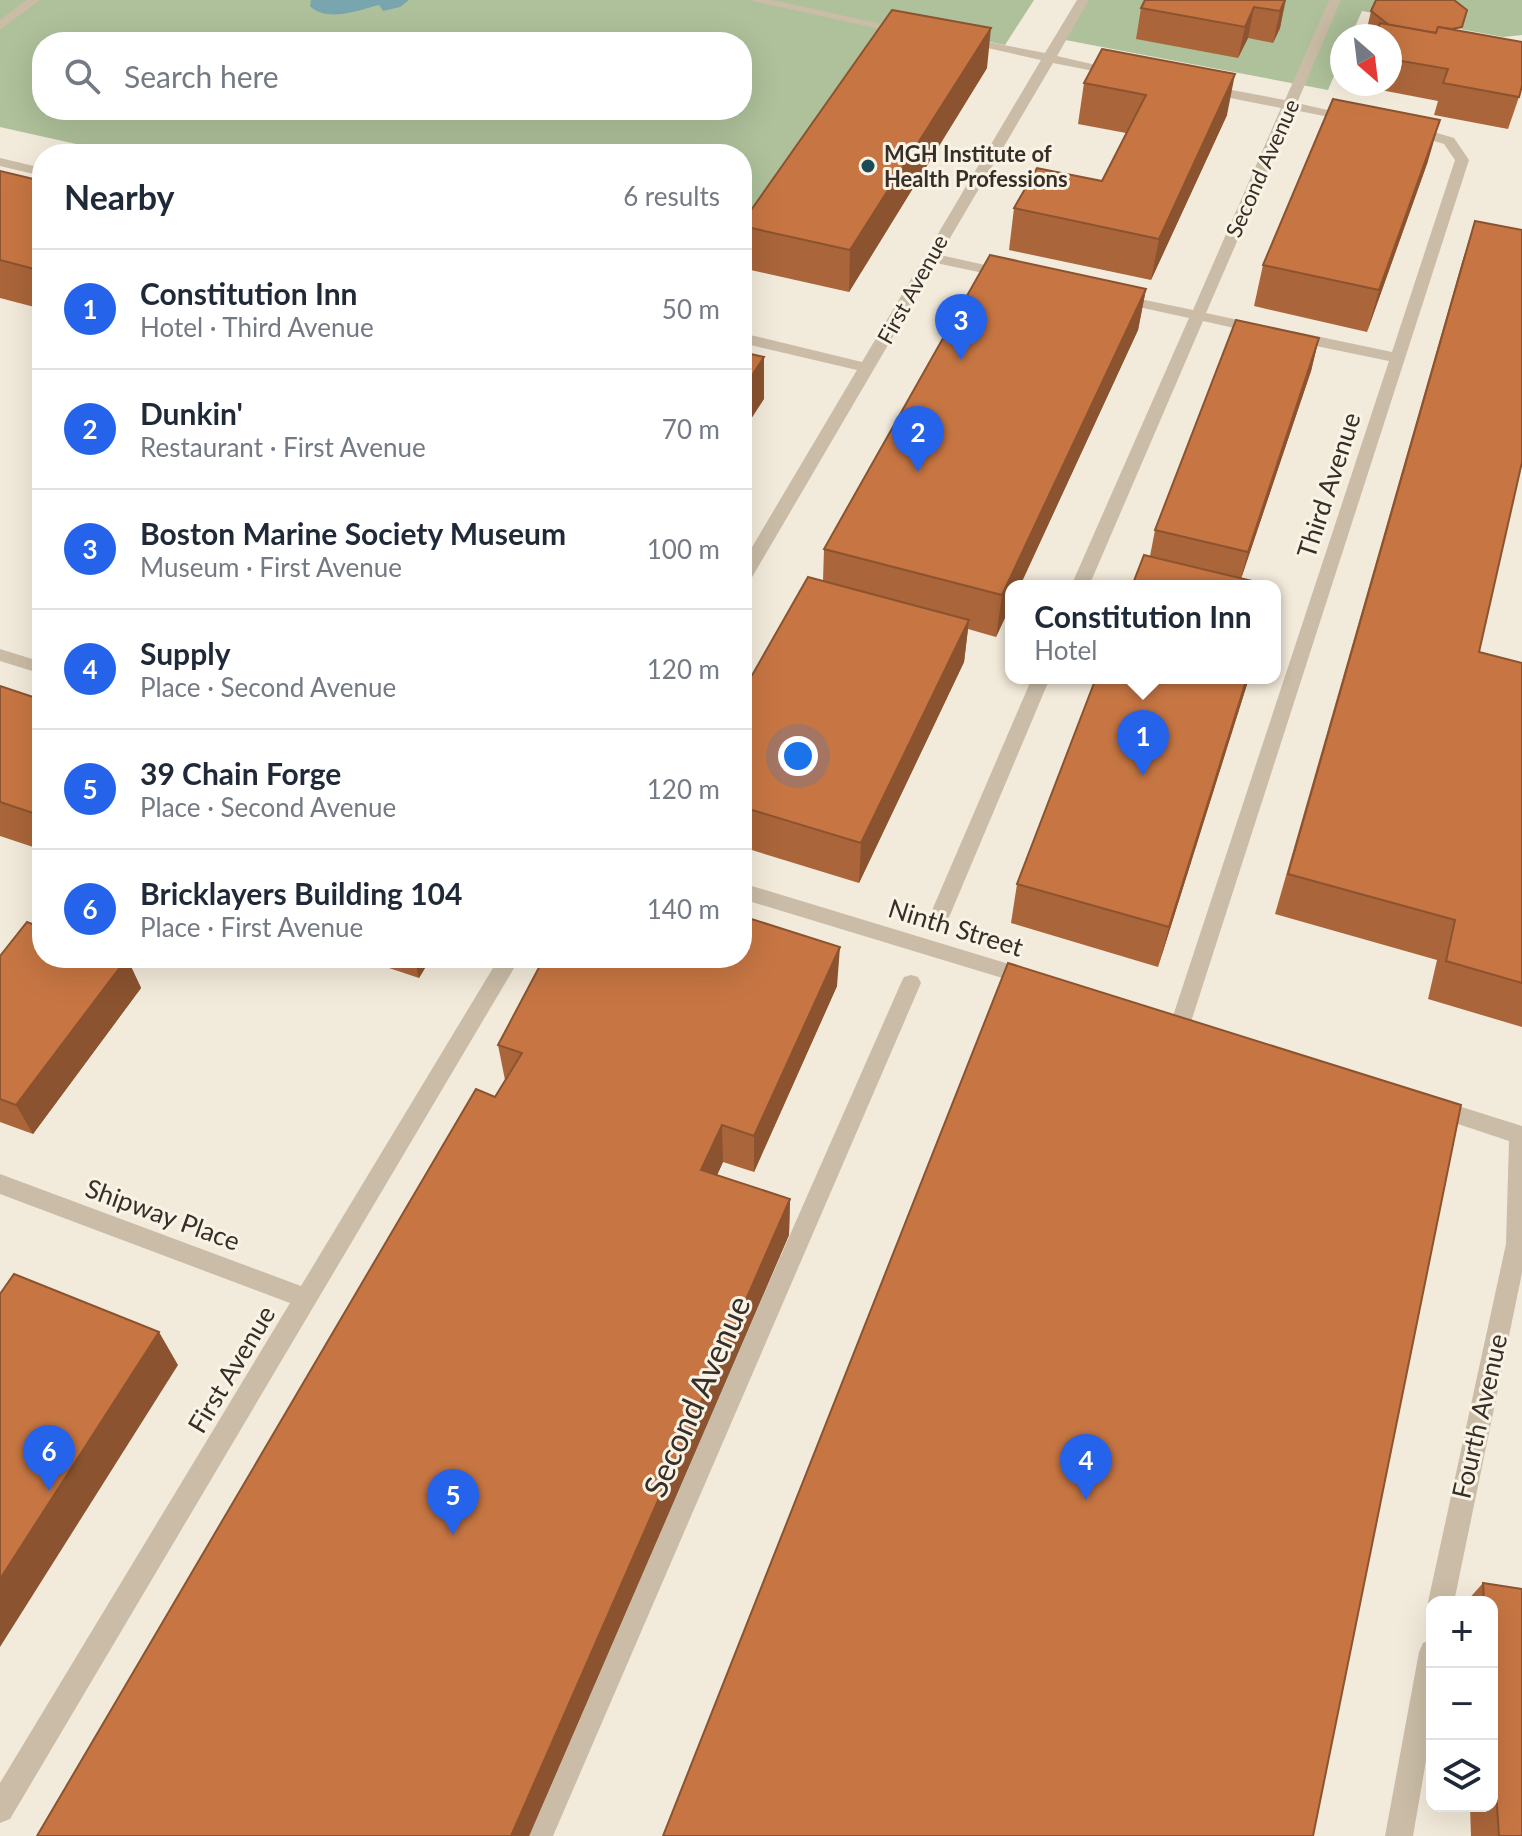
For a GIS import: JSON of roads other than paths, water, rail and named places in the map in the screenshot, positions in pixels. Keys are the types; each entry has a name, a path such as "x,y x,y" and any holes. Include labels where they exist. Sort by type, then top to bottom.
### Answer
{"street":[{"path":"0,26 34,0"},
{"path":"754,0 919,33"},
{"name":"First Avenue","path":"752,562 1083,0"},
{"name":"Second Avenue","path":"1083,580 1335,0"},
{"path":"950,39 1133,75"},
{"path":"1196,87 1365,120"},
{"name":"Third Avenue","path":"1180,1025 1462,160 1456,146 1435,135 1395,126"},
{"path":"0,162 32,170"},
{"path":"929,257 1019,277"},
{"path":"1093,293 1397,358"},
{"path":"752,340 868,368"},
{"path":"0,655 32,665"},
{"path":"940,915 1038,684"},
{"name":"Ninth Street","path":"752,894 1052,985"},
{"name":"First Avenue","path":"0,1809 504,968"},
{"name":"Second Avenue","path":"539,1836 911,983"},
{"name":"Fourth Avenue","path":"1416,1101 1520,1135 1517,1244 1442,1596"},
{"name":"Shipway Place","path":"0,1184 260,1279 306,1299"},
{"path":"1399,1836 1429,1668"}],"water":[{"path":"311,0 409,0 400,7 383,11 379,5 353,12 325,14 310,6"}],"place":[{"name":"MGH Institute of Health Professions","path":"868,166"},
{"name":"Boston Marine Society Museum","path":"961,360"},
{"name":"Dunkin'","path":"918,472"},
{"name":"Constitution Inn","path":"1143,776"},
{"name":"Bricklayers Building 104","path":"49,1491"},
{"name":"Supply","path":"1086,1500"},
{"name":"39 Chain Forge","path":"453,1535"}]}
